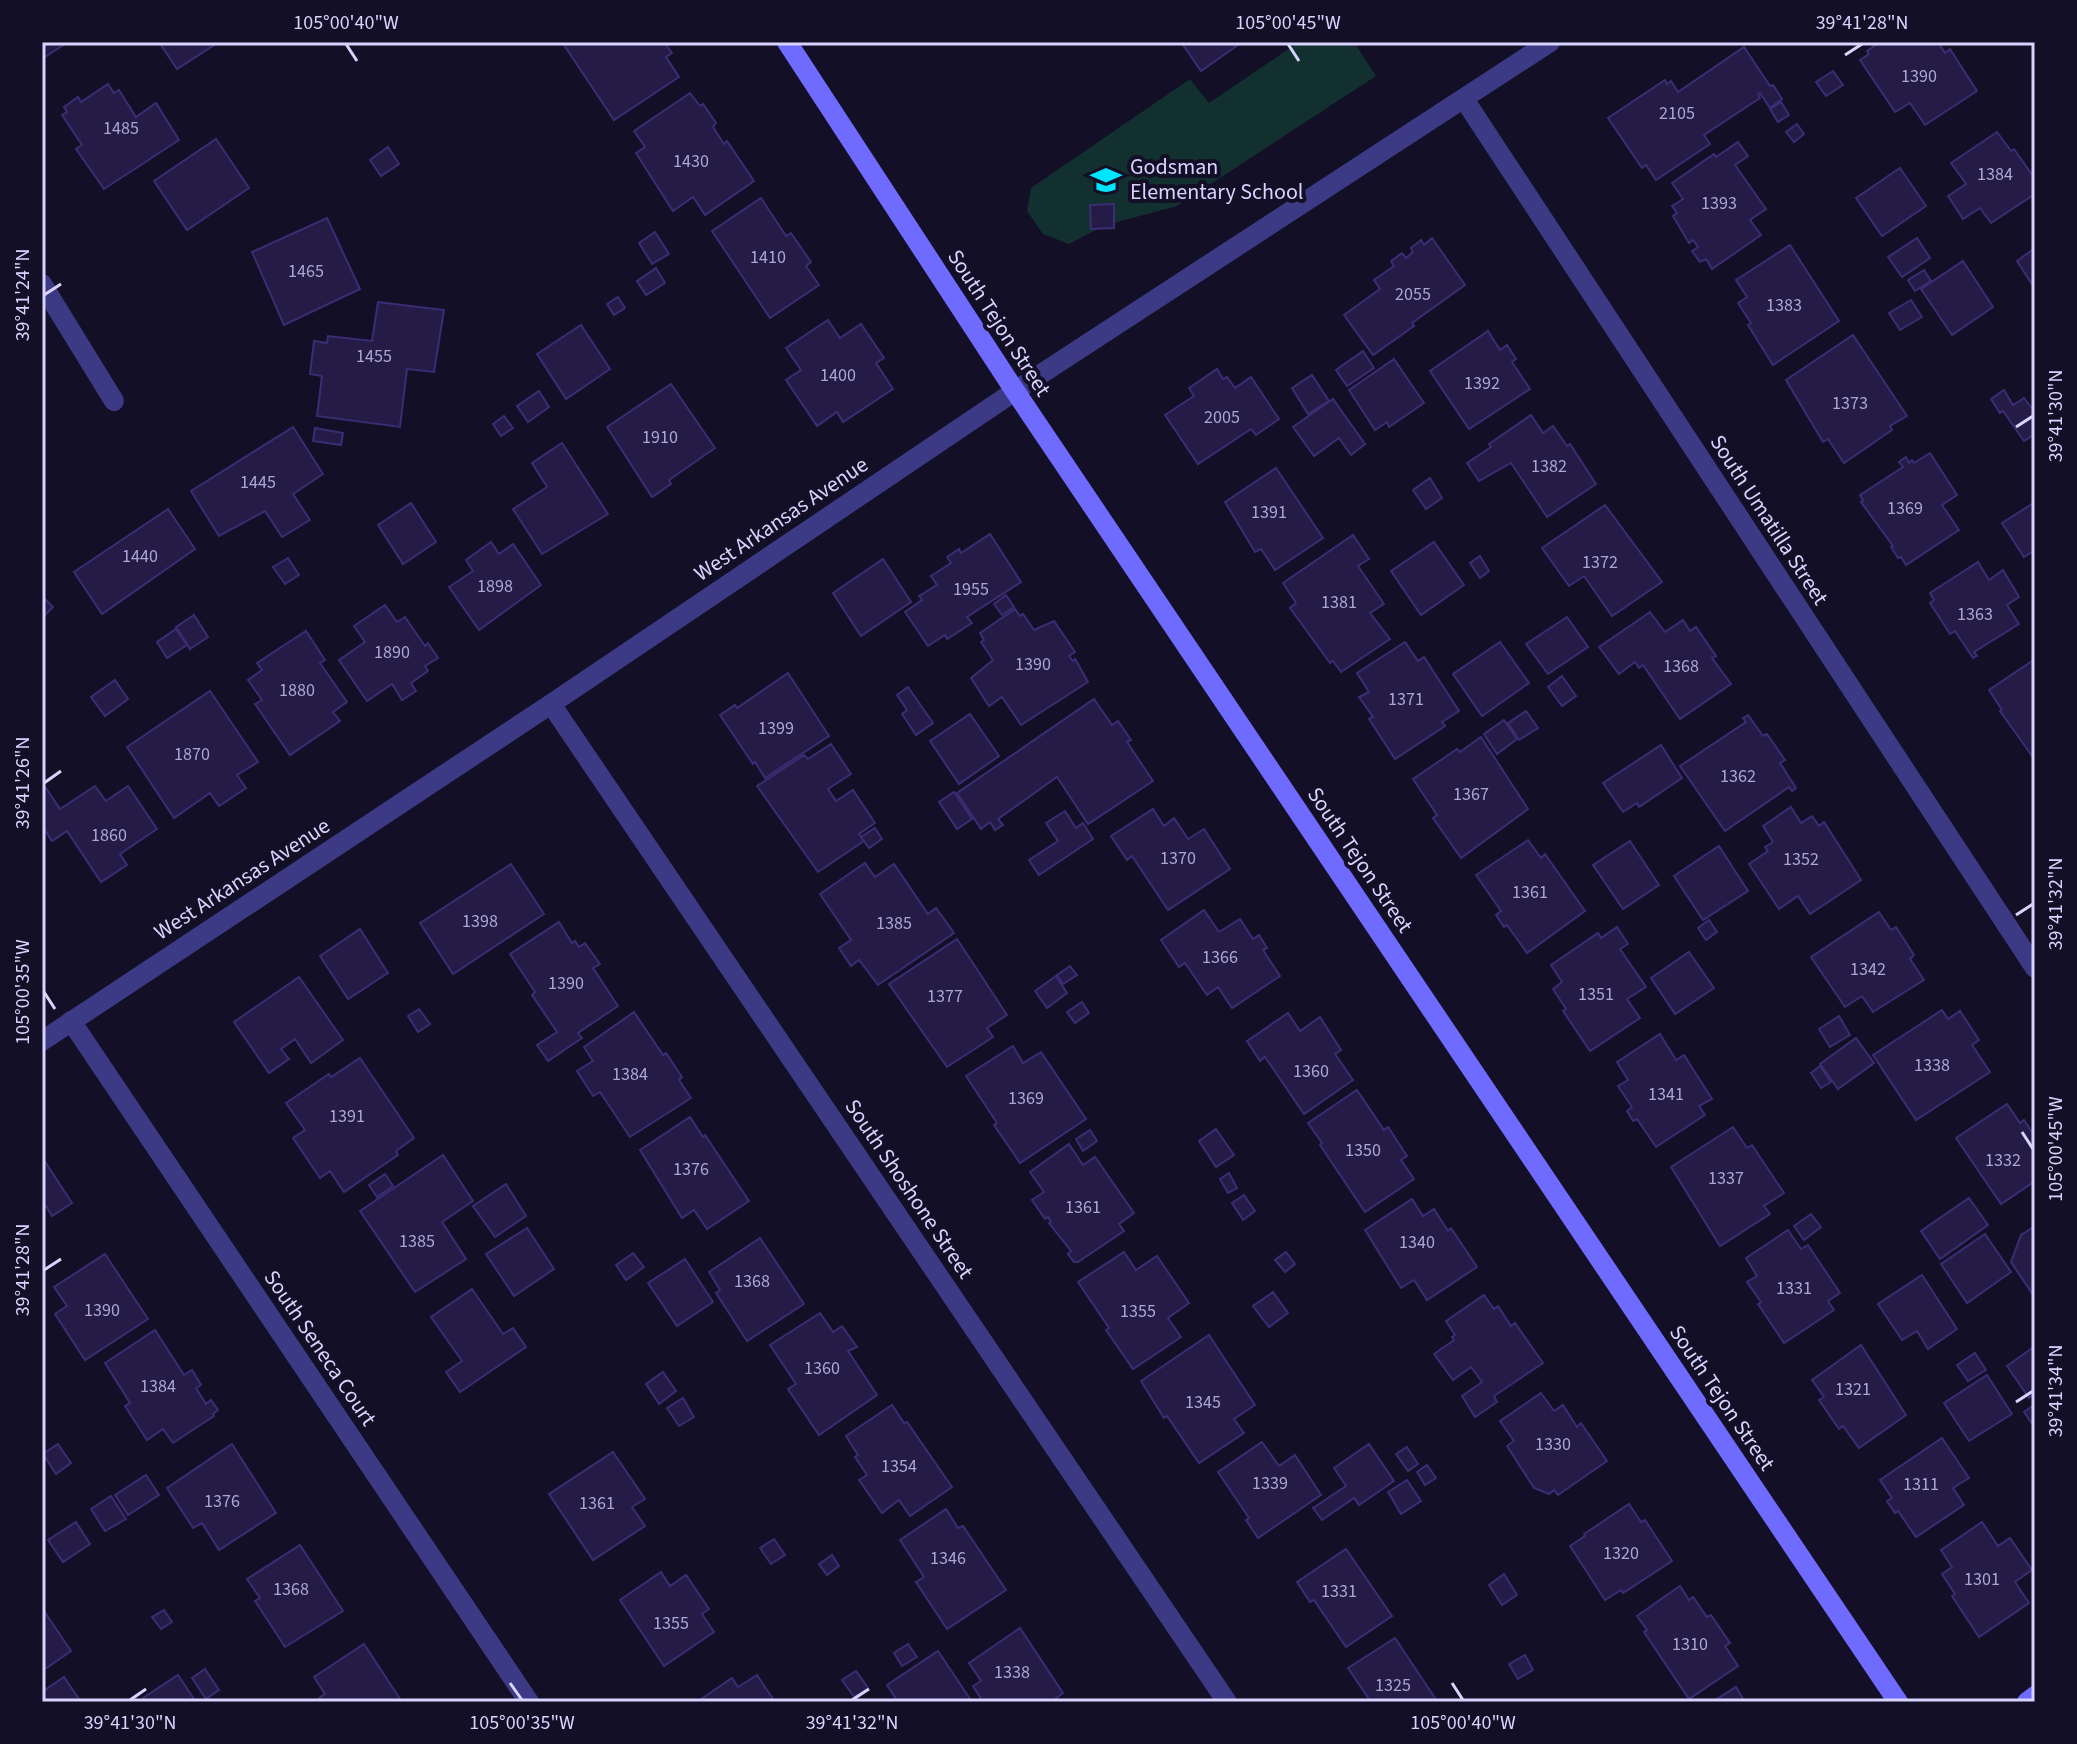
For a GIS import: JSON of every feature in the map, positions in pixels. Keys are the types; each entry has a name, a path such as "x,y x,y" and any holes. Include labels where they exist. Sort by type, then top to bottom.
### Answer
{"street":[{"name":"South Tejon Street","path":"787,42 1015,391 1898,1702"},
{"name":"West Arkansas Avenue","path":"42,1041 551,704 1015,391 1550,42"},
{"name":"South Umatilla Street","path":"1464,99 2035,968"},
{"path":"42,284 114,401"},
{"name":"South Shoshone Street","path":"551,704 1227,1702"},
{"name":"South Seneca Court","path":"71,1021 529,1702"},
{"path":"2027,1702 2035,1696"}],"green space":[{"path":"1299,42 1354,42 1376,76 1177,206 1106,225 1069,244 1043,234 1027,211 1031,188 1190,79 1209,103"}],"building":[{"path":"42,42 68,42 42,59"},
{"path":"159,42 211,42 214,45 177,69"},
{"path":"562,42 664,42 672,53 666,57 679,77 614,120"},
{"path":"1181,42 1242,42 1201,71"},
{"path":"1880,42 1938,42 1945,53 1950,49 1977,91 1925,125 1910,103 1895,112 1860,60"},
{"path":"1744,47 1782,99 1770,108 1760,93 1760,98 1704,135 1710,144 1656,180 1646,165 1642,168 1608,118 1665,80 1667,84 1671,81 1678,92"},
{"path":"1833,71 1843,85 1826,96 1816,82"},
{"path":"108,84 114,93 119,90 136,117 156,103 179,140 104,189 76,149 82,145 62,115 67,112 64,107 78,97 81,102"},
{"path":"690,93 700,106 703,104 716,123 713,127 724,144 727,141 754,181 705,215 693,197 673,211 636,153 645,147 634,131"},
{"path":"1781,102 1789,115 1778,122 1770,109"},
{"path":"1797,124 1804,134 1794,142 1786,132"},
{"path":"1997,132 2011,151 2014,149 2035,179 2035,194 1991,223 1980,208 1963,219 1948,196 1966,184 1951,163"},
{"path":"216,139 249,188 187,230 154,181"},
{"path":"1738,142 1748,156 1735,165 1766,209 1750,220 1761,235 1712,269 1706,259 1700,262 1692,251 1698,247 1693,240 1689,243 1673,216 1677,213 1672,206 1683,199 1672,183 1714,154 1716,157"},
{"path":"388,147 399,164 381,176 370,160"},
{"path":"1900,168 1926,206 1882,236 1856,198"},
{"path":"761,198 786,236 791,233 811,262 806,266 819,285 770,318 712,231"},
{"path":"1114,204 1114,228 1091,229 1090,205"},
{"path":"327,218 360,289 284,325 252,252"},
{"path":"655,232 669,254 652,264 639,243"},
{"path":"1432,238 1465,285 1373,355 1344,315 1380,289 1374,280 1394,266 1391,261 1402,253 1406,258 1413,252 1411,248 1421,240 1424,245"},
{"path":"1917,238 1930,258 1902,277 1888,257"},
{"path":"1790,245 1839,321 1773,365 1738,303 1747,297 1736,280"},
{"path":"2035,248 2035,289 2017,261"},
{"path":"1963,261 1993,307 1952,335 1921,289"},
{"path":"656,268 665,283 646,295 637,281"},
{"path":"1924,270 1931,281 1915,291 1908,280"},
{"path":"618,297 625,308 614,315 607,304"},
{"path":"1911,300 1922,317 1900,330 1889,313"},
{"path":"378,302 444,310 434,372 407,369 400,427 317,416 322,376 310,374 314,341 327,343 328,336 372,341"},
{"path":"828,320 840,338 861,324 884,358 876,363 893,389 843,422 837,412 817,426 786,380 801,370 786,348"},
{"path":"581,325 610,369 566,399 537,354"},
{"path":"1488,331 1500,350 1507,345 1516,359 1512,362 1530,389 1469,429 1430,371"},
{"path":"1853,335 1907,416 1844,463 1828,439 1823,442 1786,380"},
{"path":"1363,351 1374,368 1347,386 1336,370"},
{"path":"1394,359 1424,403 1389,427 1387,422 1375,430 1349,390"},
{"path":"1217,369 1223,379 1227,377 1235,388 1251,377 1279,419 1256,435 1251,429 1198,464 1165,415 1194,396 1189,388"},
{"path":"1312,375 1329,401 1308,414 1292,388"},
{"path":"671,384 715,448 669,480 671,484 652,497 607,427"},
{"path":"2004,390 2013,405 2024,398 2031,407 2035,407 2035,434 2024,441 1991,399"},
{"path":"539,391 549,407 528,422 517,406"},
{"path":"1333,399 1365,444 1351,455 1339,438 1314,456 1293,427"},
{"path":"1531,415 1543,433 1553,426 1567,446 1570,444 1596,484 1547,517 1511,463 1479,481 1467,463"},
{"path":"504,416 513,428 501,436 493,424"},
{"path":"293,427 323,474 293,494 310,520 282,537 265,511 219,536 191,491"},
{"path":"315,428 343,433 341,445 313,441"},
{"path":"562,443 608,514 542,554 513,509 547,487 532,463"},
{"path":"1930,453 1957,495 1942,505 1959,530 1906,565 1901,557 1898,558 1893,546 1861,502 1860,495 1903,467 1899,462 1906,457 1909,463 1912,460 1914,463"},
{"path":"1276,468 1323,538 1275,570 1261,549 1255,552 1225,502"},
{"path":"1430,478 1442,498 1426,509 1413,490"},
{"path":"2035,502 2035,550 2024,557 2002,523"},
{"path":"411,503 436,542 403,564 378,525"},
{"path":"1605,505 1662,582 1612,616 1584,576 1569,586 1542,548"},
{"path":"168,509 195,549 102,614 74,572"},
{"path":"990,534 1021,582 967,617 972,623 947,639 945,635 928,646 905,612 922,600 919,596 937,585 931,576 951,563 947,557 959,549 961,553"},
{"path":"1353,535 1369,559 1358,566 1384,604 1370,613 1390,639 1341,672 1333,661 1330,663 1290,608 1296,603 1283,583"},
{"path":"491,542 499,554 513,544 541,585 479,630 449,587 473,571 466,560"},
{"path":"1434,542 1464,585 1421,615 1391,571"},
{"path":"1480,556 1489,571 1480,578 1470,563"},
{"path":"288,558 299,575 285,584 273,567"},
{"path":"883,559 911,602 861,636 833,593"},
{"path":"1978,562 1989,580 2003,570 2019,597 2007,605 2019,624 1974,652 1977,656 1973,658 1955,631 1950,634 1930,603 1934,600 1930,593"},
{"path":"1006,595 1014,607 1002,615 994,604"},
{"path":"42,596 53,607 42,618"},
{"path":"385,605 397,622 405,617 425,646 428,643 438,658 425,666 428,671 411,683 416,691 402,700 392,684 367,701 339,660 365,642 354,626"},
{"path":"1015,609 1020,616 1023,614 1034,630 1054,621 1075,652 1069,656 1073,661 1075,659 1088,682 1021,725 1002,697 989,706 971,678 993,660 981,642 984,640 980,633"},
{"path":"1650,612 1665,632 1683,620 1690,631 1696,627 1716,656 1712,658 1731,684 1680,719 1643,665 1639,668 1635,662 1619,674 1599,647"},
{"path":"194,615 208,637 190,649 176,627"},
{"path":"1567,617 1588,647 1548,674 1526,644"},
{"path":"176,629 187,645 167,658 157,642"},
{"path":"306,631 325,660 320,663 347,702 333,712 340,721 290,755 255,704 262,700 248,680 262,670 257,663"},
{"path":"1405,642 1418,661 1424,657 1459,711 1442,722 1445,726 1395,759 1359,697 1369,692 1357,673"},
{"path":"1500,642 1529,683 1482,716 1453,674"},
{"path":"2035,659 2035,760 1989,690"},
{"path":"788,673 829,736 765,778 720,715 735,705 737,708"},
{"path":"1562,676 1576,696 1562,706 1548,687"},
{"path":"115,680 128,699 105,716 91,697"},
{"path":"908,687 933,723 916,735 902,714 907,710 897,695"},
{"path":"210,691 258,762 237,775 246,788 219,806 210,793 174,818 127,747"},
{"path":"1094,699 1112,725 1118,721 1131,740 1127,742 1153,781 1088,824 1057,777 998,819 1003,825 995,830 990,822 981,829 957,793"},
{"path":"1526,711 1538,728 1519,740 1508,723"},
{"path":"970,714 999,756 959,784 930,741"},
{"path":"1748,715 1763,736 1767,734 1785,760 1780,763 1796,788 1792,791 1789,787 1725,831 1680,766 1746,722 1743,718"},
{"path":"1504,720 1517,739 1497,754 1484,734"},
{"path":"1481,737 1528,809 1461,858 1433,818 1437,815 1413,779 1457,749 1460,752"},
{"path":"831,744 851,774 828,789 836,801 853,790 875,823 859,834 864,841 818,872 757,786 804,755 808,759"},
{"path":"1661,745 1682,778 1639,807 1637,803 1623,812 1603,783"},
{"path":"44,785 60,809 95,786 106,801 128,786 157,829 120,854 127,865 101,882 67,831 52,841 42,826"},
{"path":"954,792 972,819 957,829 939,802"},
{"path":"1791,807 1801,823 1812,816 1819,826 1824,822 1861,880 1810,914 1798,896 1779,909 1749,864 1768,851 1765,847 1773,842 1763,826"},
{"path":"1153,809 1164,826 1174,818 1188,839 1204,829 1230,869 1168,910 1132,856 1127,860 1111,836"},
{"path":"1065,811 1076,828 1083,823 1093,839 1039,875 1029,860 1058,841 1046,823"},
{"path":"875,828 882,839 869,848 861,837"},
{"path":"1528,840 1541,858 1545,854 1585,911 1527,953 1496,915 1501,911 1476,875"},
{"path":"1630,841 1659,885 1623,909 1593,865"},
{"path":"1719,846 1748,891 1703,920 1674,876"},
{"path":"865,863 875,877 894,864 928,914 936,908 954,933 878,985 859,960 851,966 839,948 851,940 820,894"},
{"path":"511,864 544,914 453,974 420,923"},
{"path":"1204,910 1219,932 1240,919 1253,939 1259,935 1267,948 1263,950 1280,976 1232,1008 1218,987 1207,995 1185,963 1179,967 1161,940"},
{"path":"1879,912 1891,930 1896,927 1914,955 1910,959 1924,980 1873,1012 1862,996 1845,1007 1811,957"},
{"path":"1709,920 1717,932 1706,940 1698,928"},
{"path":"559,922 572,943 575,941 579,947 585,943 600,964 593,968 618,1006 578,1033 582,1038 548,1061 537,1045 557,1032 510,954"},
{"path":"1617,927 1628,944 1620,949 1646,987 1627,999 1640,1018 1590,1051 1563,1011 1566,1009 1553,989 1562,982 1551,965 1598,933 1601,938"},
{"path":"360,929 388,973 348,999 320,956"},
{"path":"957,939 1007,1015 987,1028 993,1037 947,1067 889,984"},
{"path":"1689,952 1714,988 1675,1014 1651,978"},
{"path":"1070,966 1077,975 1063,984 1057,975"},
{"path":"1056,976 1067,993 1047,1008 1035,991"},
{"path":"299,977 343,1040 311,1063 295,1039 281,1049 289,1059 269,1073 234,1022"},
{"path":"1082,1002 1089,1013 1075,1023 1067,1012"},
{"path":"419,1009 430,1024 418,1032 408,1016"},
{"path":"1942,1010 1948,1019 1960,1011 1979,1040 1972,1045 1990,1072 1916,1120 1873,1055"},
{"path":"634,1012 682,1077 679,1080 691,1098 630,1137 600,1092 593,1096 577,1071 593,1061 584,1047"},
{"path":"1288,1013 1300,1031 1320,1017 1341,1050 1335,1054 1353,1080 1304,1114 1265,1057 1260,1061 1247,1041"},
{"path":"1839,1016 1850,1035 1830,1047 1819,1029"},
{"path":"1660,1034 1676,1060 1684,1055 1712,1099 1699,1106 1705,1115 1656,1147 1637,1119 1633,1121 1627,1111 1632,1107 1618,1086 1628,1080 1617,1062"},
{"path":"1856,1038 1874,1063 1838,1089 1820,1064"},
{"path":"1013,1046 1023,1063 1041,1052 1086,1119 1020,1163 966,1076"},
{"path":"360,1058 414,1138 396,1151 398,1155 344,1192 330,1171 320,1178 293,1138 305,1130 286,1103 329,1074 331,1077"},
{"path":"1820,1066 1831,1082 1821,1088 1811,1073"},
{"path":"1357,1090 1384,1130 1388,1127 1407,1156 1401,1160 1414,1179 1365,1212 1308,1123"},
{"path":"2007,1104 2020,1123 2024,1120 2035,1137 2035,1181 2001,1204 1956,1138"},
{"path":"690,1117 749,1201 707,1229 694,1210 682,1218 640,1150"},
{"path":"1733,1127 1747,1148 1752,1145 1784,1193 1764,1206 1770,1214 1720,1246 1671,1167"},
{"path":"1216,1129 1234,1155 1216,1167 1199,1141"},
{"path":"1090,1130 1097,1141 1083,1151 1076,1139"},
{"path":"1069,1144 1083,1165 1095,1157 1134,1213 1119,1224 1124,1231 1078,1262 1074,1262 1068,1254 1071,1251 1032,1200 1044,1192 1030,1172"},
{"path":"443,1155 473,1201 442,1222 466,1259 415,1292 360,1211"},
{"path":"42,1157 72,1203 52,1216 46,1206 42,1208"},
{"path":"1229,1173 1237,1188 1228,1193 1220,1179"},
{"path":"385,1174 393,1186 377,1197 369,1185"},
{"path":"506,1184 526,1216 495,1237 473,1206"},
{"path":"1244,1195 1255,1211 1243,1220 1232,1203"},
{"path":"1969,1198 1988,1225 1940,1259 1921,1231"},
{"path":"1412,1199 1423,1216 1434,1209 1477,1267 1427,1300 1414,1280 1401,1288 1365,1230"},
{"path":"1811,1214 1821,1227 1804,1240 1794,1226"},
{"path":"2035,1226 2035,1298 2011,1262 2021,1235"},
{"path":"527,1228 554,1269 514,1296 486,1254"},
{"path":"1788,1230 1801,1249 1808,1245 1840,1293 1828,1301 1834,1310 1784,1343 1747,1282 1757,1276 1746,1258"},
{"path":"1985,1234 2011,1272 1967,1303 1941,1264"},
{"path":"760,1238 804,1304 747,1341 716,1293 720,1290 709,1272"},
{"path":"1124,1252 1136,1270 1157,1256 1189,1303 1168,1318 1181,1337 1133,1369 1078,1282"},
{"path":"1286,1252 1295,1264 1285,1272 1275,1260"},
{"path":"633,1253 644,1267 626,1280 616,1265"},
{"path":"105,1254 148,1319 85,1360 55,1314 67,1306 54,1287"},
{"path":"685,1259 713,1302 677,1326 648,1283"},
{"path":"1922,1275 1957,1329 1928,1349 1917,1331 1902,1340 1878,1304"},
{"path":"472,1289 503,1334 513,1328 526,1347 460,1392 446,1372 462,1361 431,1317"},
{"path":"1273,1292 1288,1313 1269,1327 1253,1306"},
{"path":"1484,1295 1494,1309 1498,1306 1511,1326 1515,1323 1543,1363 1494,1396 1497,1402 1475,1417 1462,1396 1482,1382 1471,1367 1453,1380 1434,1354 1454,1340 1452,1337 1455,1335 1446,1321"},
{"path":"820,1313 833,1332 842,1326 857,1347 848,1351 877,1395 819,1435 788,1389 796,1384 770,1345"},
{"path":"155,1330 184,1375 192,1370 201,1385 196,1388 206,1404 211,1400 218,1410 214,1416 173,1443 163,1429 147,1440 125,1406 130,1403 105,1363"},
{"path":"1209,1335 1255,1405 1234,1419 1244,1433 1199,1463 1167,1416 1164,1418 1141,1381"},
{"path":"1861,1345 1906,1415 1859,1448 1843,1426 1839,1429 1819,1400 1824,1397 1812,1380"},
{"path":"2035,1346 2035,1393 2029,1398 2007,1366"},
{"path":"1975,1353 1986,1370 1968,1381 1957,1365"},
{"path":"663,1372 676,1391 659,1404 646,1384"},
{"path":"1987,1375 2012,1414 1969,1441 1944,1403"},
{"path":"1541,1393 1554,1411 1563,1405 1577,1427 1581,1423 1607,1461 1558,1495 1554,1490 1549,1494 1534,1488 1507,1446 1514,1441 1500,1421"},
{"path":"683,1398 694,1417 679,1426 667,1408"},
{"path":"892,1405 952,1487 910,1516 899,1500 882,1513 859,1480 867,1475 846,1436"},
{"path":"2035,1407 2035,1428 2024,1412"},
{"path":"1942,1438 1969,1478 1953,1488 1964,1505 1916,1537 1887,1501 1892,1498 1880,1480"},
{"path":"1262,1442 1279,1466 1295,1455 1321,1495 1258,1538 1246,1520 1249,1518 1218,1472"},
{"path":"58,1444 71,1463 56,1474 43,1454"},
{"path":"232,1444 276,1513 219,1550 202,1523 193,1528 167,1488"},
{"path":"1369,1444 1394,1481 1359,1505 1354,1498 1322,1520 1313,1508 1346,1486 1334,1468"},
{"path":"1407,1447 1418,1464 1408,1471 1396,1454"},
{"path":"613,1452 645,1499 632,1507 645,1526 593,1560 549,1494"},
{"path":"1427,1465 1436,1478 1425,1485 1417,1472"},
{"path":"146,1475 159,1495 128,1515 115,1495"},
{"path":"1407,1480 1421,1501 1401,1514 1388,1492"},
{"path":"111,1496 126,1519 105,1531 91,1509"},
{"path":"1629,1504 1641,1522 1645,1520 1672,1561 1623,1593 1621,1590 1605,1600 1570,1546"},
{"path":"946,1509 958,1528 963,1526 1006,1590 947,1629 916,1582 924,1577 900,1540"},
{"path":"76,1522 90,1544 63,1562 48,1540"},
{"path":"1982,1522 1998,1546 2010,1538 2032,1570 2015,1582 2029,1603 1979,1637 1952,1596 1955,1594 1942,1574 1952,1567 1941,1550"},
{"path":"774,1539 785,1555 771,1564 760,1548"},
{"path":"300,1545 343,1611 285,1647 255,1601 260,1598 247,1579"},
{"path":"1346,1549 1392,1616 1346,1647 1314,1600 1310,1602 1297,1582"},
{"path":"832,1555 839,1566 827,1575 819,1564"},
{"path":"661,1572 670,1586 686,1575 709,1609 702,1614 714,1632 664,1666 620,1600"},
{"path":"1504,1574 1517,1595 1502,1605 1489,1585"},
{"path":"1680,1586 1689,1600 1693,1597 1707,1617 1711,1615 1730,1643 1725,1646 1738,1666 1689,1699 1644,1632 1647,1630 1637,1616"},
{"path":"42,1608 71,1651 42,1671"},
{"path":"164,1610 172,1622 161,1629 152,1617"},
{"path":"1020,1628 1063,1693 1051,1702 983,1702 973,1686 981,1681 969,1663"},
{"path":"1395,1638 1436,1702 1371,1702 1348,1668"},
{"path":"364,1644 402,1702 321,1702 319,1698 325,1694 314,1677"},
{"path":"908,1644 917,1657 902,1666 894,1653"},
{"path":"938,1651 970,1699 965,1702 940,1702 937,1699 932,1702 898,1702 887,1685"},
{"path":"1525,1655 1533,1670 1518,1679 1509,1664"},
{"path":"205,1669 219,1690 206,1699 192,1678"},
{"path":"856,1671 868,1688 854,1697 842,1680"},
{"path":"178,1675 196,1702 146,1702 143,1698"},
{"path":"757,1675 775,1702 697,1702 732,1678 738,1687"},
{"path":"64,1677 81,1702 42,1702 42,1692"},
{"path":"1736,1687 1745,1702 1712,1702"}],"place":[{"name":"Godsman Elementary School","path":"1106,180"}]}
